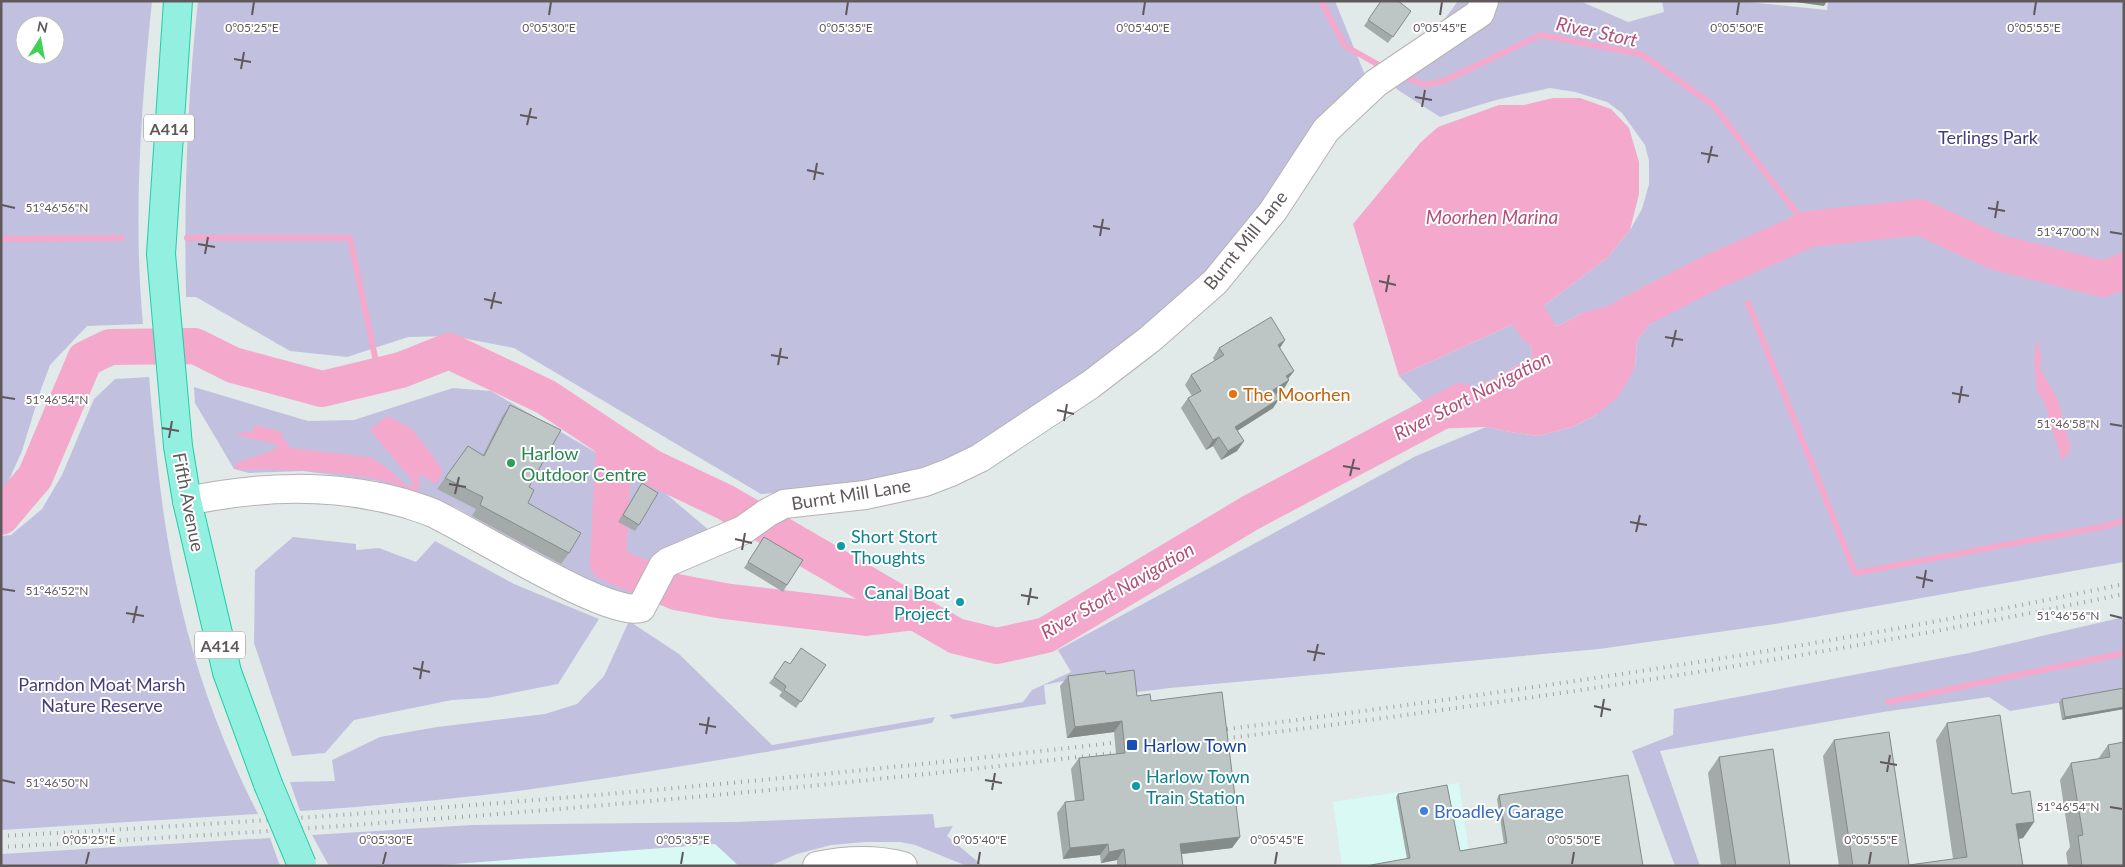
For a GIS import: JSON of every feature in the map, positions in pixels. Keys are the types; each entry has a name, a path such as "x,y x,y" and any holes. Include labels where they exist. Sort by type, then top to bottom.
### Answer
{"highway":[{"name":"Fifth Avenue","path":"178,1 161,254 170,376 178,446 187,501 227,672 268,784 302,866"}],"street":[{"name":"Burnt Mill Lane","path":"187,501 248,490 298,487 336,489 394,501 432,512 547,575 612,604 624,609 641,608 663,566 673,559 743,530 767,513 784,504 865,495 926,482 980,458 1090,384 1150,339 1216,282 1273,211 1326,130 1376,83 1480,13 1484,1"},
{"path":"817,866 858,861 881,862 903,866"}],"shaded area":[{"path":"1459,783 1469,852 1383,866 1342,866 1333,802"},
{"path":"715,844 739,866 428,866"}],"green space":[{"path":"1,1 152,1 140,162 139,243 143,324 87,326 50,365 22,451 4,491 1,492"},
{"path":"198,1 1335,1 1367,80 1245,243 1066,396 946,465 867,485 761,494 514,348 452,336 408,337 347,357 290,351 196,297 186,297 187,149"},
{"name":"Terlings Park","path":"1458,1 1580,1 1628,22 1664,12 1662,1 1738,1 1827,10 1828,1 2124,1 2124,562 1781,623 1599,649 1170,688 1072,700 1069,680 1044,685 1046,704 953,719 949,715 1023,702 1032,690 1071,672 1058,650 1416,456 1486,427 1538,436 1572,427 1596,415 1635,368 1637,340 1649,325 1671,307 1582,313 1560,325 1537,328 1530,341 1532,357 1473,390 1443,404 1435,411 1426,405 1399,376 1529,317 1608,257 1630,230 1642,209 1649,184 1649,161 1645,145 1622,113 1607,102 1575,92 1550,88 1496,100 1440,117 1398,90 1382,75 1441,24"},
{"name":"Parndon Moat Marsh Nature Reserve","path":"149,377 162,503 170,553 189,639 219,728 258,814 1,830 1,536 11,535 42,509 62,475 94,399 115,379"},
{"path":"194,387 308,421 354,420 453,388 491,391 665,493 710,531 675,544 663,553 633,595 620,593 564,569 455,507 377,481 303,471 249,473 234,469 195,403"},
{"path":"293,537 356,544 356,550 379,548 416,562 435,541 514,584 599,619 558,684 487,698 452,700 354,720 325,753 292,756 254,643 255,570"},
{"path":"2124,617 2124,692 2010,711 1989,697 1883,712 1660,751 1700,866 1675,866 1632,751 1673,735 1674,709 1969,653"},
{"path":"629,621 679,654 772,745 935,717 932,723 570,784 464,797 300,811 290,782 335,781 332,760 380,737 437,727 545,714 577,704 604,676"},
{"path":"933,814 935,828 953,826 947,836 983,866 967,866 915,845 900,842 865,842 831,845 797,854 770,866 739,866 715,844 428,866 329,866 312,835 472,825 736,822"},
{"path":"270,838 280,866 1,866 1,854"}],"water":[{"name":"Moorhen Marina","path":"1553,98 1580,98 1611,109 1629,128 1639,162 1639,194 1630,230 1608,257 1529,317 1399,376 1353,224 1421,142 1438,127 1499,105 1524,105"},
{"path":"1672,293 1671,306 1649,325 1637,340 1635,368 1618,397 1596,415 1572,427 1538,436 1486,427 1431,429 1417,424 1443,404 1473,390 1532,357 1530,341 1537,328 1560,325 1582,313 1649,294"},
{"path":"2036,339 2041,355 2040,368 2058,400 2071,449 2062,461 2044,401 2037,391 2034,362"},
{"path":"387,416 412,429 443,470 437,484 419,474 419,489 415,492 396,484 351,475 326,472 234,469 237,463 271,451 279,445 233,434 253,431 255,425 282,432 282,437 291,448 370,457 386,467 408,487 414,483 370,430"},
{"path":"779,529 862,576 859,583 775,535"}],"building":[{"path":"1381,1 1398,1 1411,11 1393,37 1368,20"},
{"name":"The Moorhen","path":"1271,317 1285,340 1278,345 1294,371 1286,376 1289,380 1273,390 1279,399 1235,427 1244,441 1228,451 1219,437 1213,440 1188,398 1201,391 1191,375 1224,355 1219,348"},
{"path":"510,405 561,430 529,487 534,490 528,503 581,533 569,553 480,505 483,497 445,478 468,446 484,456"},
{"path":"642,483 658,493 639,525 623,515"},
{"path":"764,537 803,560 787,585 748,562"},
{"path":"801,648 826,665 801,702 784,690 786,686 774,677 785,661 790,664"},
{"path":"1134,670 1137,696 1150,694 1151,701 1222,692 1240,837 1180,844 1183,866 1126,866 1124,849 1109,852 1108,844 1070,848 1065,802 1084,800 1079,758 1125,753 1122,721 1075,727 1068,676 1105,671 1106,674"},
{"path":"2124,688 2124,707 2065,717 2062,699"},
{"path":"2000,715 2012,794 2030,791 2034,822 2016,824 2023,866 1853,866 1834,740 1889,732 1909,865 1967,857 1947,723"},
{"path":"2124,742 2124,866 2082,866 2078,836 2083,835 2071,763 2110,757 2108,745"},
{"path":"1773,749 1790,866 1736,866 1719,757"},
{"path":"1628,775 1643,866 1371,866 1410,858 1398,794 1447,785 1460,851 1507,843 1499,795"}],"waterway":[{"name":"River Stort","path":"1321,1 1345,46 1386,69"},
{"name":"River Stort","path":"1399,75 1425,85 1446,80 1540,35 1641,54 1713,105 1809,229"},
{"name":"River Stort Navigation","path":"1628,315 1712,272 1809,229 1920,217 1996,252 2103,279 2124,271"},
{"path":"1,239 122,238"},
{"path":"187,238 350,238 379,376"},
{"path":"1748,303 1855,573 2106,526 2124,520"},
{"path":"1529,317 1537,328"},
{"name":"River Stort Navigation","path":"1,517 35,477 85,359 110,347 195,346 233,365 322,389 401,370 449,351 546,397 651,467 725,502 956,636 997,646 1046,635 1250,513 1461,401"},
{"path":"614,443 608,563 676,592 724,601 866,618 915,612"},
{"path":"1888,702 2124,653"}],"railway":[{"path":"1213,731 1556,684 1784,648 2011,607 2124,584"},
{"path":"1213,740 1556,694 1784,658 2011,617 2124,594"},
{"path":"1,836 284,819 566,798 848,772 1129,741"},
{"path":"1,847 425,820 707,796 1129,751"}],"place":[{"name":"The Moorhen","path":"1233,394"},
{"name":"Harlow Outdoor Centre","path":"511,463"},
{"name":"Short Stort Thoughts","path":"841,546"},
{"name":"Canal Boat Project","path":"960,602"},
{"name":"Harlow Town","path":"1132,745"},
{"name":"Harlow Town Train Station","path":"1136,786"},
{"name":"Broadley Garage","path":"1424,811"}]}
